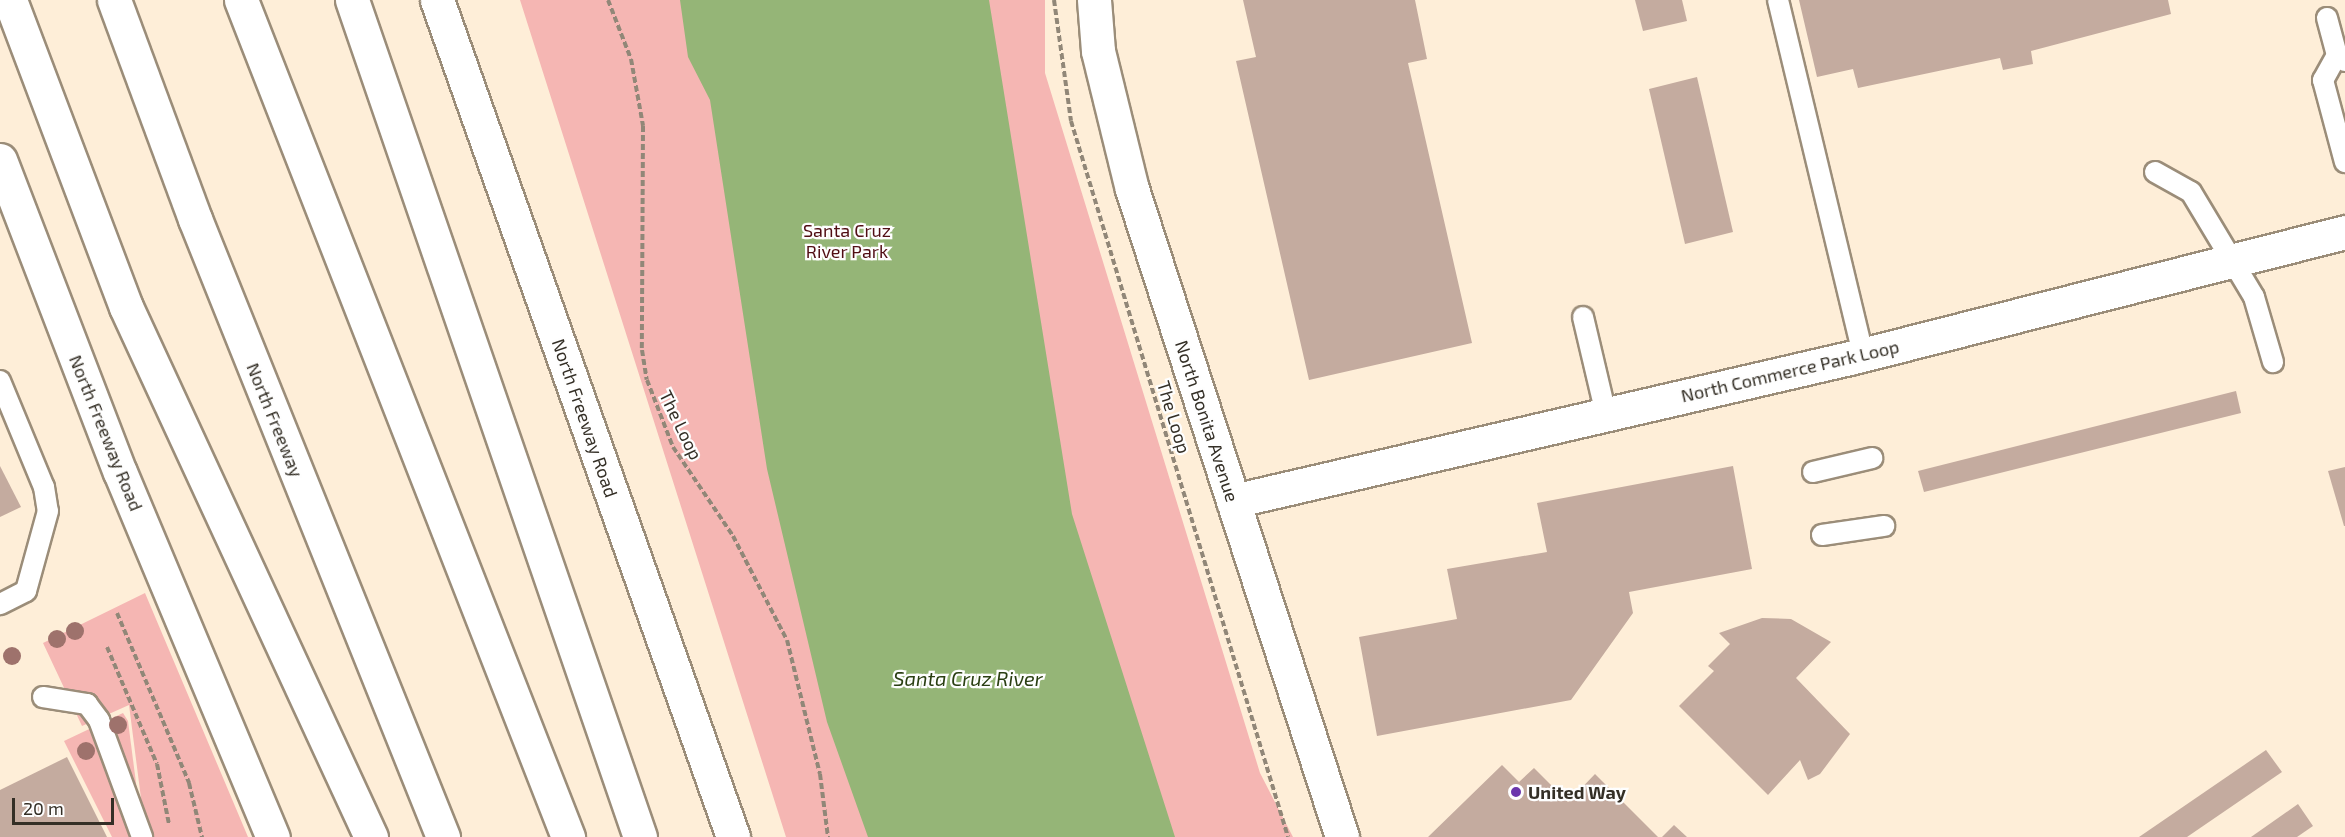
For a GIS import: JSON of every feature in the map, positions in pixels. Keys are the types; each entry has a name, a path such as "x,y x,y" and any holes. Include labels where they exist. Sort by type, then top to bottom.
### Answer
{"main road":[{"path":"10,0 126,308 371,837"},
{"name":"North Freeway","path":"114,0 195,219 443,837"},
{"path":"241,0 567,837"},
{"path":"352,0 640,837"},
{"name":"North Freeway Road","path":"437,0 733,837"},
{"name":"North Bonita Avenue","path":"1094,0 1098,51 1132,189 1342,837"},
{"name":"North Freeway Road","path":"0,160 120,472 273,837"},
{"name":"North Commerce Park Loop","path":"1233,501 1863,354 2345,232"}],"lane":[{"path":"1778,0 1863,354"},
{"path":"2327,18 2341,58 2323,80 2345,162"},
{"path":"2155,172 2191,192 2254,297 2273,362"},
{"path":"1583,317 1606,414"},
{"path":"0,381 44,487 48,511 26,591 0,604"},
{"path":"1812,472 1872,458"},
{"path":"1822,535 1884,526"},
{"path":"42,698 87,704 99,720 142,837"}],"path":[{"name":"The Loop","path":"608,0 631,59 643,126 642,350 647,380 673,447 734,536 787,640 820,774 828,837"},
{"name":"The Loop","path":"1054,0 1071,121 1288,837"},
{"path":"117,613 189,783 202,837"},
{"path":"107,647 157,764 171,837"}],"green space":[{"name":"Santa Cruz River","path":"520,0 1045,0 1045,73 1260,773 1293,837 786,837"},
{"path":"145,593 248,837 146,837 129,705 82,726 43,643"},
{"path":"123,713 128,721 143,837 112,837 64,741"}],"water":[{"name":"Santa Cruz River","path":"680,0 989,0 1072,514 1175,837 868,837 827,722 767,469 710,100 688,57"}],"building":[{"path":"1243,0 1415,0 1427,59 1408,63 1472,343 1309,380 1236,61 1256,57"},
{"path":"1635,0 1682,0 1687,21 1643,31"},
{"path":"1799,0 2168,0 2171,14 2031,51 2033,64 2003,70 2000,58 1858,88 1853,69 1817,77"},
{"path":"1697,77 1733,232 1685,244 1649,89"},
{"path":"2236,391 2241,413 1924,492 1918,471"},
{"path":"0,466 21,507 0,517"},
{"path":"1733,466 1752,569 1629,592 1633,613 1571,700 1377,736 1359,637 1457,619 1447,569 1547,552 1537,503"},
{"path":"2345,467 2345,526 2344,526 2328,471"},
{"path":"1762,618 1791,619 1831,642 1796,678 1850,734 1820,774 1808,780 1800,760 1768,795 1679,706 1714,671 1708,666 1730,644 1719,633"},
{"path":"2266,750 2282,772 2187,837 2139,837"},
{"path":"67,757 107,837 0,837 0,790"},
{"name":"United Way","path":"1502,765 1519,782 1534,768 1568,802 1595,774 1658,837 1428,837"},
{"path":"2298,804 2313,826 2297,837 2251,837"},
{"name":"United Way","path":"1674,825 1687,837 1662,837"}],"place":[{"name":"United Way","path":"1516,792"}],"park label":[{"name":"Santa Cruz River Park","path":"847,241"}]}
